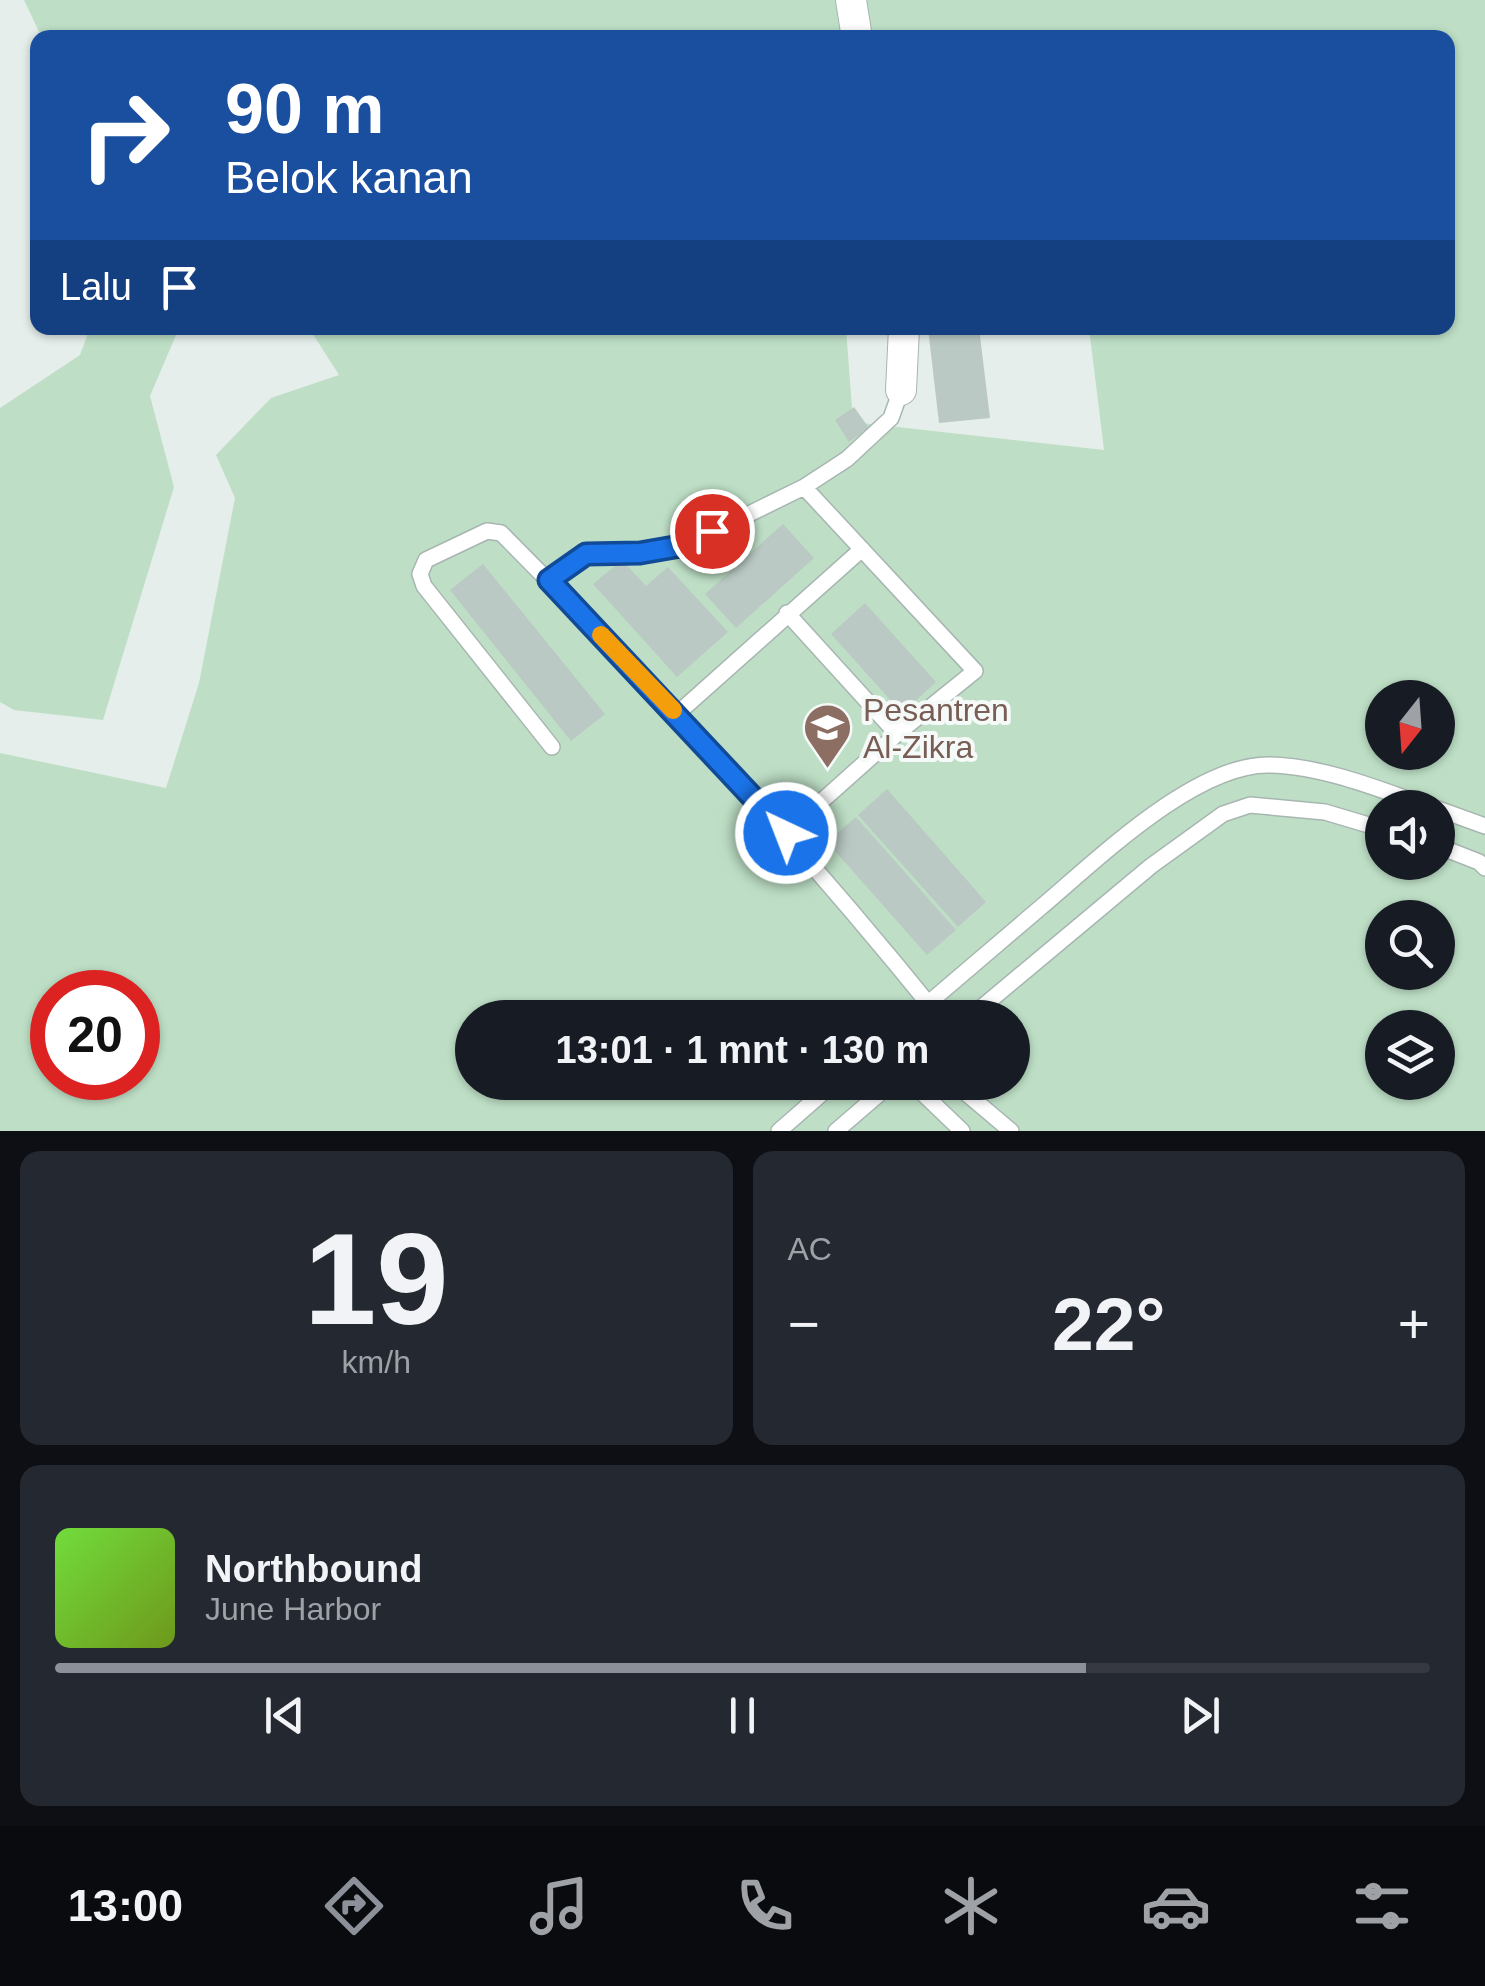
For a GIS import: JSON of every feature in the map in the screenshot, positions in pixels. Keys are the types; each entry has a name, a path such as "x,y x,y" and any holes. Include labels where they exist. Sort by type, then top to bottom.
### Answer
{"street":[{"path":"851,0 856,30"},
{"path":"901,390 904,335"}],"lane":[{"path":"549,580 586,554 640,553 686,545 804,486 847,459 891,418 901,390"},
{"path":"786,833 897,734 975,672 804,486"},
{"path":"552,746 424,586 420,574 426,560 487,531 501,533 786,833 925,1000"},
{"path":"677,714 862,549"},
{"path":"787,613 897,734"},
{"path":"932,1000 1141,823 1214,778 1241,767 1271,765 1351,780 1381,790"},
{"path":"991,1000 1151,866 1223,814 1250,805 1324,812 1365,825"},
{"path":"1455,815 1485,826"},
{"path":"1455,853 1485,868"},
{"path":"779,1131 815,1100"},
{"path":"836,1131 872,1100"},
{"path":"929,1100 962,1131"},
{"path":"974,1100 1010,1131"}],"green space":[{"name":"Pesantren Al-Zikra","path":"24,0 1485,0 1485,1131 0,1131 0,753 166,788 199,683 235,498 216,455 271,398 339,375 313,335 847,335 853,422 1104,450 1090,335 1455,335 1455,30 38,30"},
{"path":"87,335 176,335 150,396 174,487 103,720 14,710 0,702 0,408 80,355"}],"building":[{"path":"929,335 980,335 990,418 939,423"},
{"path":"854,407 869,428 849,442 835,420"},
{"path":"783,524 814,558 736,628 705,594"},
{"path":"622,560 646,586 668,567 728,632 677,677 593,584"},
{"path":"483,564 605,714 571,741 450,590"},
{"path":"865,603 936,682 902,713 831,634"},
{"path":"887,789 986,902 958,927 858,815"},
{"path":"856,817 956,930 927,955 827,842"}],"slow traffic":[{"path":"601,635 673,710"}],"place":[{"name":"Pesantren Al-Zikra","path":"828,770"}],"route":[{"path":"712,531 686,545 640,553 586,554 549,580 786,833"}]}
